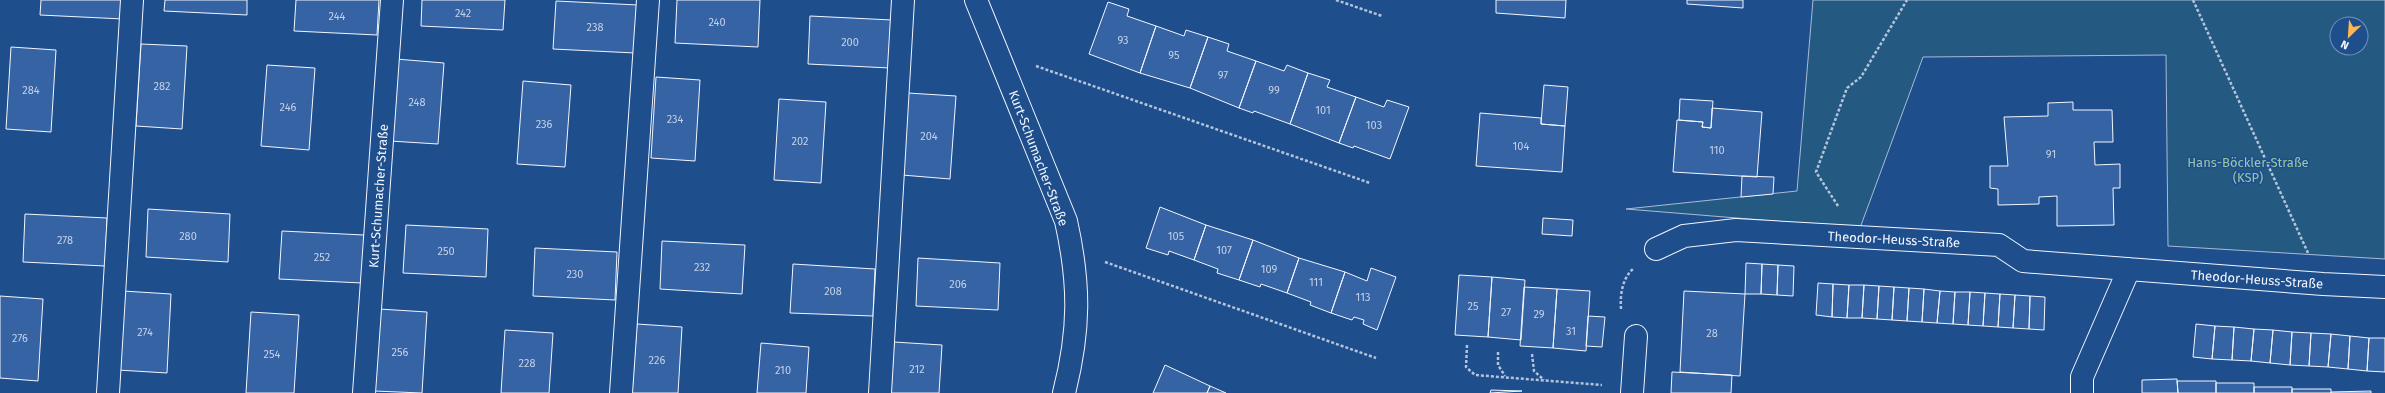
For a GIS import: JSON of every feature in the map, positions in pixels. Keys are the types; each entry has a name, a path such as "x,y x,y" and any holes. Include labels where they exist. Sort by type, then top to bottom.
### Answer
{"street":[{"path":"108,393 132,0"},
{"name":"Kurt-Schumacher-Straße","path":"364,393 392,0"},
{"path":"621,393 648,0"},
{"path":"880,393 903,0"},
{"name":"Kurt-Schumacher-Straße","path":"976,0 1066,221 1073,251 1076,274 1077,320 1074,355 1064,393"},
{"name":"Theodor-Heuss-Straße","path":"1656,249 1684,236 1736,230 1999,245 2023,261 2323,284 2385,287"},
{"path":"2082,393 2082,377 2129,269"},
{"path":"1632,390 1636,336"}],"path":[{"path":"1336,0 1382,16"},
{"path":"1860,237 1816,172 1847,88 1861,76 1907,0"},
{"path":"2187,0 2193,0 2323,284"},
{"path":"998,53 1370,182"},
{"path":"1636,336 1621,309 1621,293 1627,274 1656,249"},
{"path":"1073,251 1376,358"},
{"path":"1467,345 1466,366 1475,375 1544,380 1632,390"},
{"path":"1498,352 1498,365 1505,377"},
{"path":"1532,354 1534,371 1544,380"}],"green space":[{"name":"Hans-Böckler-Straße (KSP)","path":"1813,0 2385,0 2385,259 2168,246 2166,55 1923,57 1860,228 1626,209 1797,191"}],"building":[{"path":"41,0 123,0 123,19 40,15"},
{"path":"165,0 247,0 247,15 164,11"},
{"path":"296,0 379,0 377,35 294,31"},
{"path":"422,0 505,0 503,30 421,26"},
{"path":"677,0 760,0 758,47 675,43"},
{"path":"1496,0 1566,0 1565,18 1496,13"},
{"path":"1687,0 1743,0 1743,8 1687,4"},
{"path":"556,1 638,5 635,53 553,49"},
{"path":"1108,2 1129,9 1127,16 1156,26 1140,73 1089,54"},
{"path":"810,16 892,20 890,68 808,64"},
{"path":"1156,26 1184,36 1186,30 1208,37 1190,88 1140,73"},
{"path":"1208,37 1229,44 1227,51 1256,61 1239,108 1190,88"},
{"path":"141,44 187,46 182,129 136,126"},
{"path":"11,47 56,50 51,132 6,129"},
{"path":"396,59 444,63 438,144 390,141"},
{"path":"1256,61 1284,71 1287,65 1308,73 1290,124 1254,111 1253,113 1239,108"},
{"path":"267,65 315,68 309,150 261,146"},
{"path":"1308,73 1330,80 1327,87 1356,97 1339,143 1290,124"},
{"path":"656,77 700,80 695,161 651,158"},
{"path":"523,81 571,85 565,167 517,164"},
{"path":"1544,85 1568,87 1565,126 1541,124"},
{"path":"908,93 956,96 950,179 902,175"},
{"path":"1356,97 1384,107 1387,100 1409,107 1390,159 1354,146 1353,148 1339,143"},
{"path":"779,99 826,102 821,183 774,180"},
{"path":"1680,99 1713,101 1711,128 1702,127 1703,122 1679,120"},
{"path":"2073,102 2073,110 2112,110 2113,142 2094,142 2095,165 2120,164 2120,188 2113,188 2114,225 2057,226 2057,196 2039,197 2039,204 1998,205 1998,189 1990,188 1990,166 2008,166 2004,117 2048,116 2048,103"},
{"path":"1712,108 1762,112 1757,177 1673,172 1677,120 1703,122 1702,127 1711,128"},
{"path":"1480,113 1541,118 1541,124 1565,126 1562,172 1476,166"},
{"path":"1742,176 1774,177 1773,194 1741,197"},
{"path":"1160,207 1206,225 1194,260 1169,251 1168,255 1146,248"},
{"path":"148,209 230,214 228,262 146,257"},
{"path":"25,214 107,218 105,266 23,262"},
{"path":"1543,218 1573,220 1572,236 1542,234"},
{"path":"406,225 488,229 486,277 403,273"},
{"path":"1206,225 1253,240 1239,280 1217,273 1218,269 1194,260"},
{"path":"282,231 364,235 362,283 279,279"},
{"path":"1253,240 1299,258 1287,293 1261,284 1260,287 1239,280"},
{"path":"662,241 745,245 742,294 660,289"},
{"path":"535,248 617,252 615,300 533,296"},
{"path":"918,258 1000,263 998,310 916,306"},
{"path":"1299,258 1345,272 1331,313 1310,305 1311,302 1287,293"},
{"path":"1746,263 1762,264 1761,294 1745,294"},
{"path":"793,264 875,269 873,316 790,313"},
{"path":"1762,264 1778,265 1777,295 1761,294"},
{"path":"1778,265 1794,266 1793,296 1777,295"},
{"path":"1371,268 1396,277 1377,330 1363,324 1364,320 1354,317 1352,320 1331,313 1345,272 1367,281"},
{"path":"1459,275 1492,277 1488,337 1455,335"},
{"path":"1492,277 1525,280 1521,340 1488,337"},
{"path":"1818,283 1833,284 1832,317 1816,315"},
{"path":"1833,284 1849,285 1847,318 1832,317"},
{"path":"1849,285 1864,285 1862,318 1847,318"},
{"path":"1864,285 1879,286 1877,319 1862,318"},
{"path":"1879,286 1894,287 1892,320 1877,319"},
{"path":"1524,287 1557,289 1553,348 1520,346"},
{"path":"1894,287 1909,288 1907,321 1892,320"},
{"path":"1909,288 1924,289 1922,322 1907,321"},
{"path":"1557,289 1590,291 1586,351 1553,348"},
{"path":"1924,289 1940,291 1937,323 1922,322"},
{"path":"123,291 171,294 167,373 118,370"},
{"path":"1684,291 1745,294 1740,376 1680,372"},
{"path":"1940,291 1955,292 1953,324 1937,323"},
{"path":"1955,292 1970,292 1968,325 1953,324"},
{"path":"1970,292 1985,293 1983,326 1968,325"},
{"path":"1985,293 2000,294 1998,327 1983,326"},
{"path":"2000,294 2015,295 2013,328 1998,327"},
{"path":"2015,295 2030,296 2029,329 2013,328"},
{"path":"0,296 43,299 38,381 0,378"},
{"path":"2030,296 2045,297 2044,330 2029,329"},
{"path":"379,309 427,312 422,393 374,391"},
{"path":"251,312 299,315 294,393 246,393"},
{"path":"1588,316 1605,317 1602,347 1586,346"},
{"path":"637,324 682,327 678,393 632,393"},
{"path":"2196,324 2215,326 2212,359 2193,357"},
{"path":"2215,326 2234,327 2232,360 2212,359"},
{"path":"2234,327 2254,329 2251,361 2232,360"},
{"path":"2254,329 2273,330 2270,363 2251,361"},
{"path":"505,330 553,333 549,393 501,393"},
{"path":"2273,330 2292,332 2290,365 2270,363"},
{"path":"2292,332 2311,333 2309,366 2290,365"},
{"path":"2311,333 2331,334 2328,367 2309,366"},
{"path":"2331,334 2350,336 2348,369 2328,367"},
{"path":"2350,336 2369,338 2367,371 2348,369"},
{"path":"2369,338 2385,338 2385,372 2367,371"},
{"path":"894,342 942,345 939,393 891,393"},
{"path":"761,343 809,347 806,393 757,393"},
{"path":"1165,365 1210,386 1207,393 1153,393"},
{"path":"1672,372 1732,375 1731,393 1671,393"},
{"path":"2177,379 2178,393 2142,393 2142,380"},
{"path":"2177,381 2216,381 2216,393 2178,393"},
{"path":"2216,383 2254,383 2254,393 2216,393"},
{"path":"1210,386 1226,393 1207,393"},
{"path":"2254,387 2292,387 2292,393 2254,393"},
{"path":"2292,389 2331,389 2331,393 2292,393"},
{"path":"1491,390 1522,391 1490,393"},
{"path":"2371,391 2371,393 2331,393 2331,392"}]}
